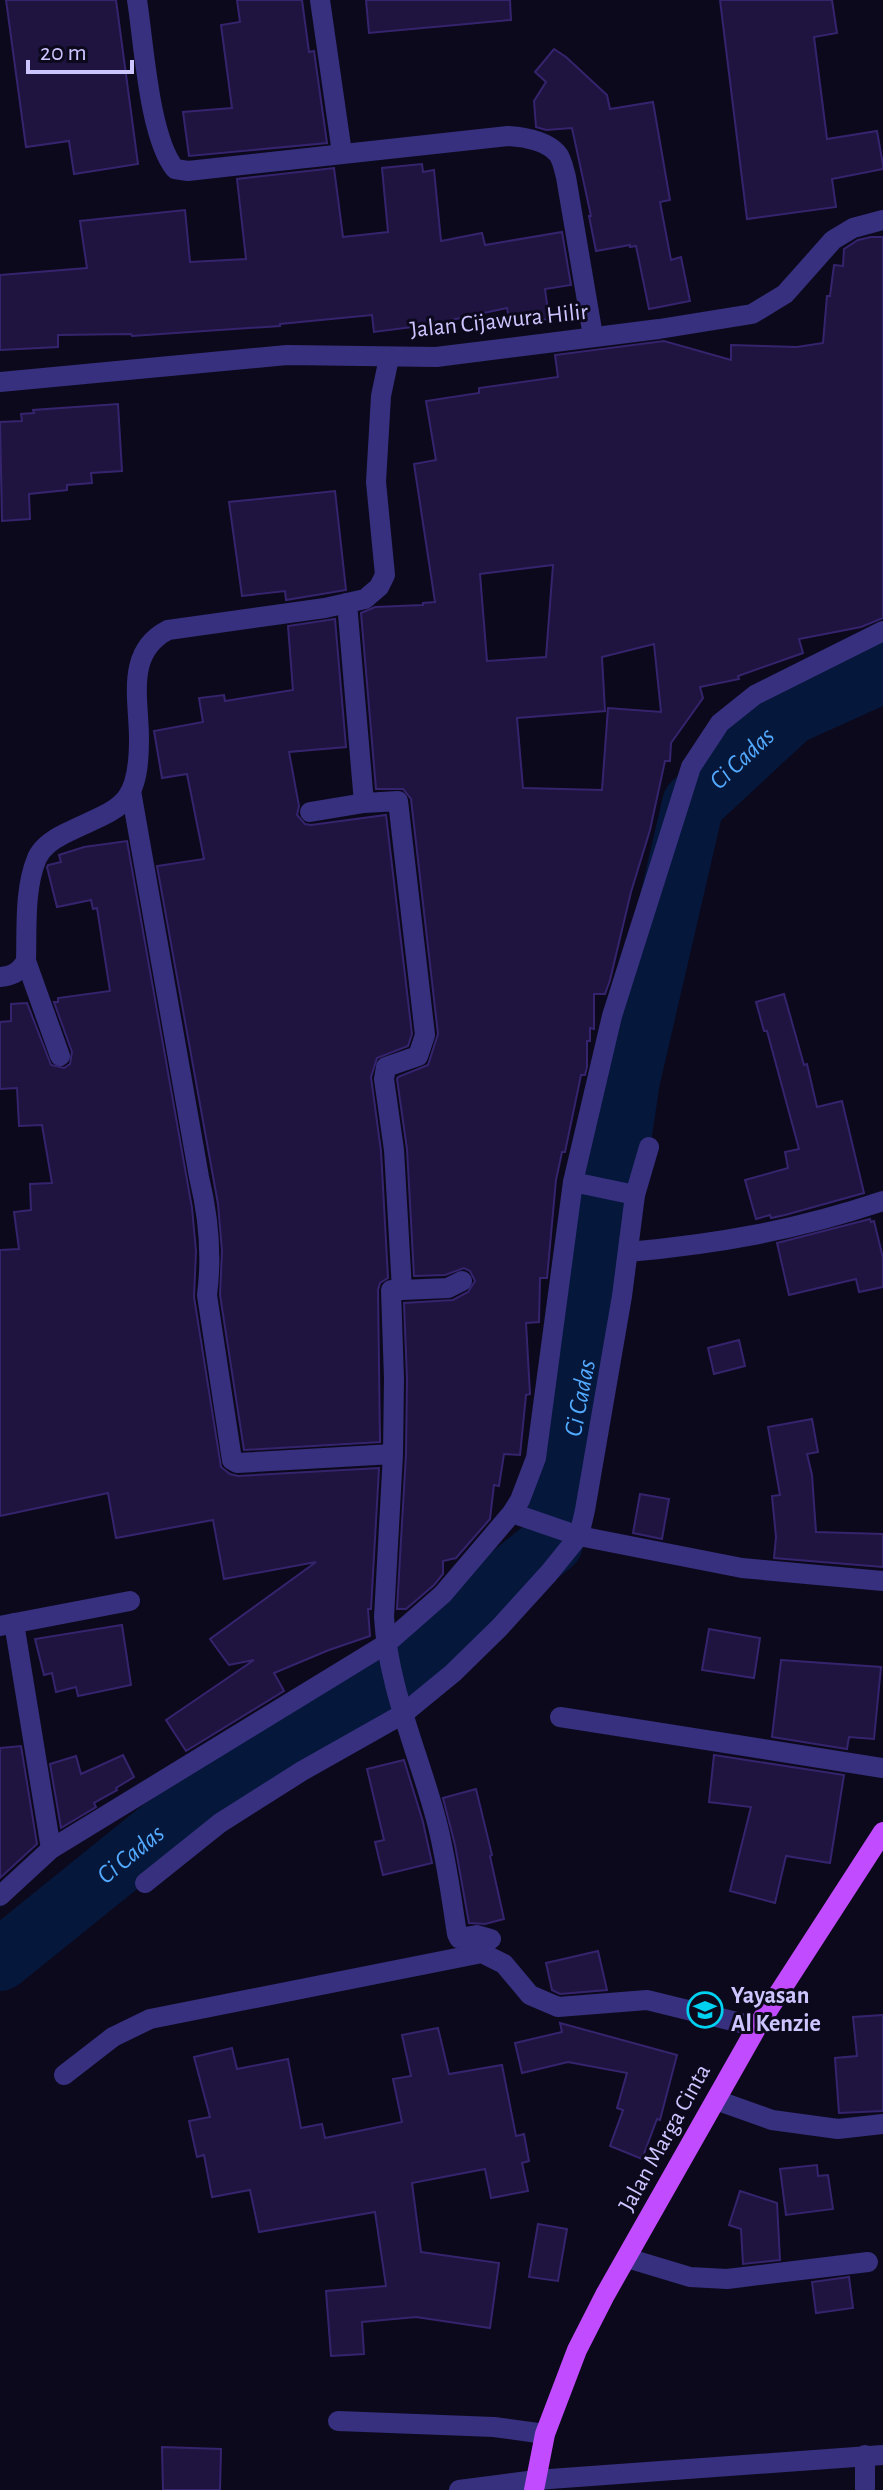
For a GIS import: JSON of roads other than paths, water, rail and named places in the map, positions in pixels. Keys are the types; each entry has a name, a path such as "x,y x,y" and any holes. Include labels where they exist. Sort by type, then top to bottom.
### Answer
{"main road":[{"name":"Jalan Marga Cinta","path":"535,2485 545,2434 577,2350 605,2295 757,2027 883,1832"}],"street":[{"path":"137,0 156,124 164,153 175,169 188,171 508,136 526,137 558,153 566,177 593,336"},
{"path":"320,0 342,153"},
{"name":"Jalan Cijawura Hilir","path":"131,791 138,753 137,680 143,652 153,638 168,630 365,599 379,587 385,575 376,482 381,396 389,358 436,357 752,314 785,294 833,240 853,228 883,220"},
{"path":"0,382 287,355 389,358"},
{"path":"347,603 364,803"},
{"path":"0,1896 51,1849 387,1654 519,1516 520,1500 536,1458 580,1183 612,1016 691,767 720,723 755,695 883,631"},
{"path":"60,1056 26,961 29,888 38,855 53,839 107,816 124,804 131,791"},
{"path":"131,791 205,1202 209,1273 207,1295 232,1460 237,1463 393,1454"},
{"path":"310,812 398,801 425,1035 418,1056 386,1067 384,1079 394,1150 402,1290"},
{"path":"0,977 20,971 26,961"},
{"path":"145,1883 220,1823 402,1711 453,1673 549,1573 572,1534 601,1421 628,1252 632,1194 649,1147"},
{"path":"580,1183 632,1194"},
{"path":"628,1252 739,1239 831,1219 883,1201"},
{"path":"462,1281 448,1288 391,1290 394,1379 385,1604 387,1654 436,1819 457,1934 459,1938 477,1935 491,1939"},
{"path":"519,1516 572,1534 742,1568 883,1581"},
{"path":"51,1849 7,1625 130,1601"},
{"path":"560,1717 883,1768"},
{"path":"64,2075 113,2037 150,2019 482,1953 504,1964 530,1995 558,2007 647,2000 757,2027"},
{"path":"716,2100 772,2120 838,2129 883,2124"},
{"path":"627,2258 704,2279 868,2262"},
{"path":"338,2421 494,2427 545,2434"},
{"path":"459,2490 874,2455 865,2490"}],"waterway":[{"name":"Ci Cadas","path":"0,1960 161,1830 375,1686 552,1543 587,1362 629,1080 693,804 790,714 883,672"}],"place":[{"name":"Yayasan Al Kenzie","path":"705,2010"}]}
